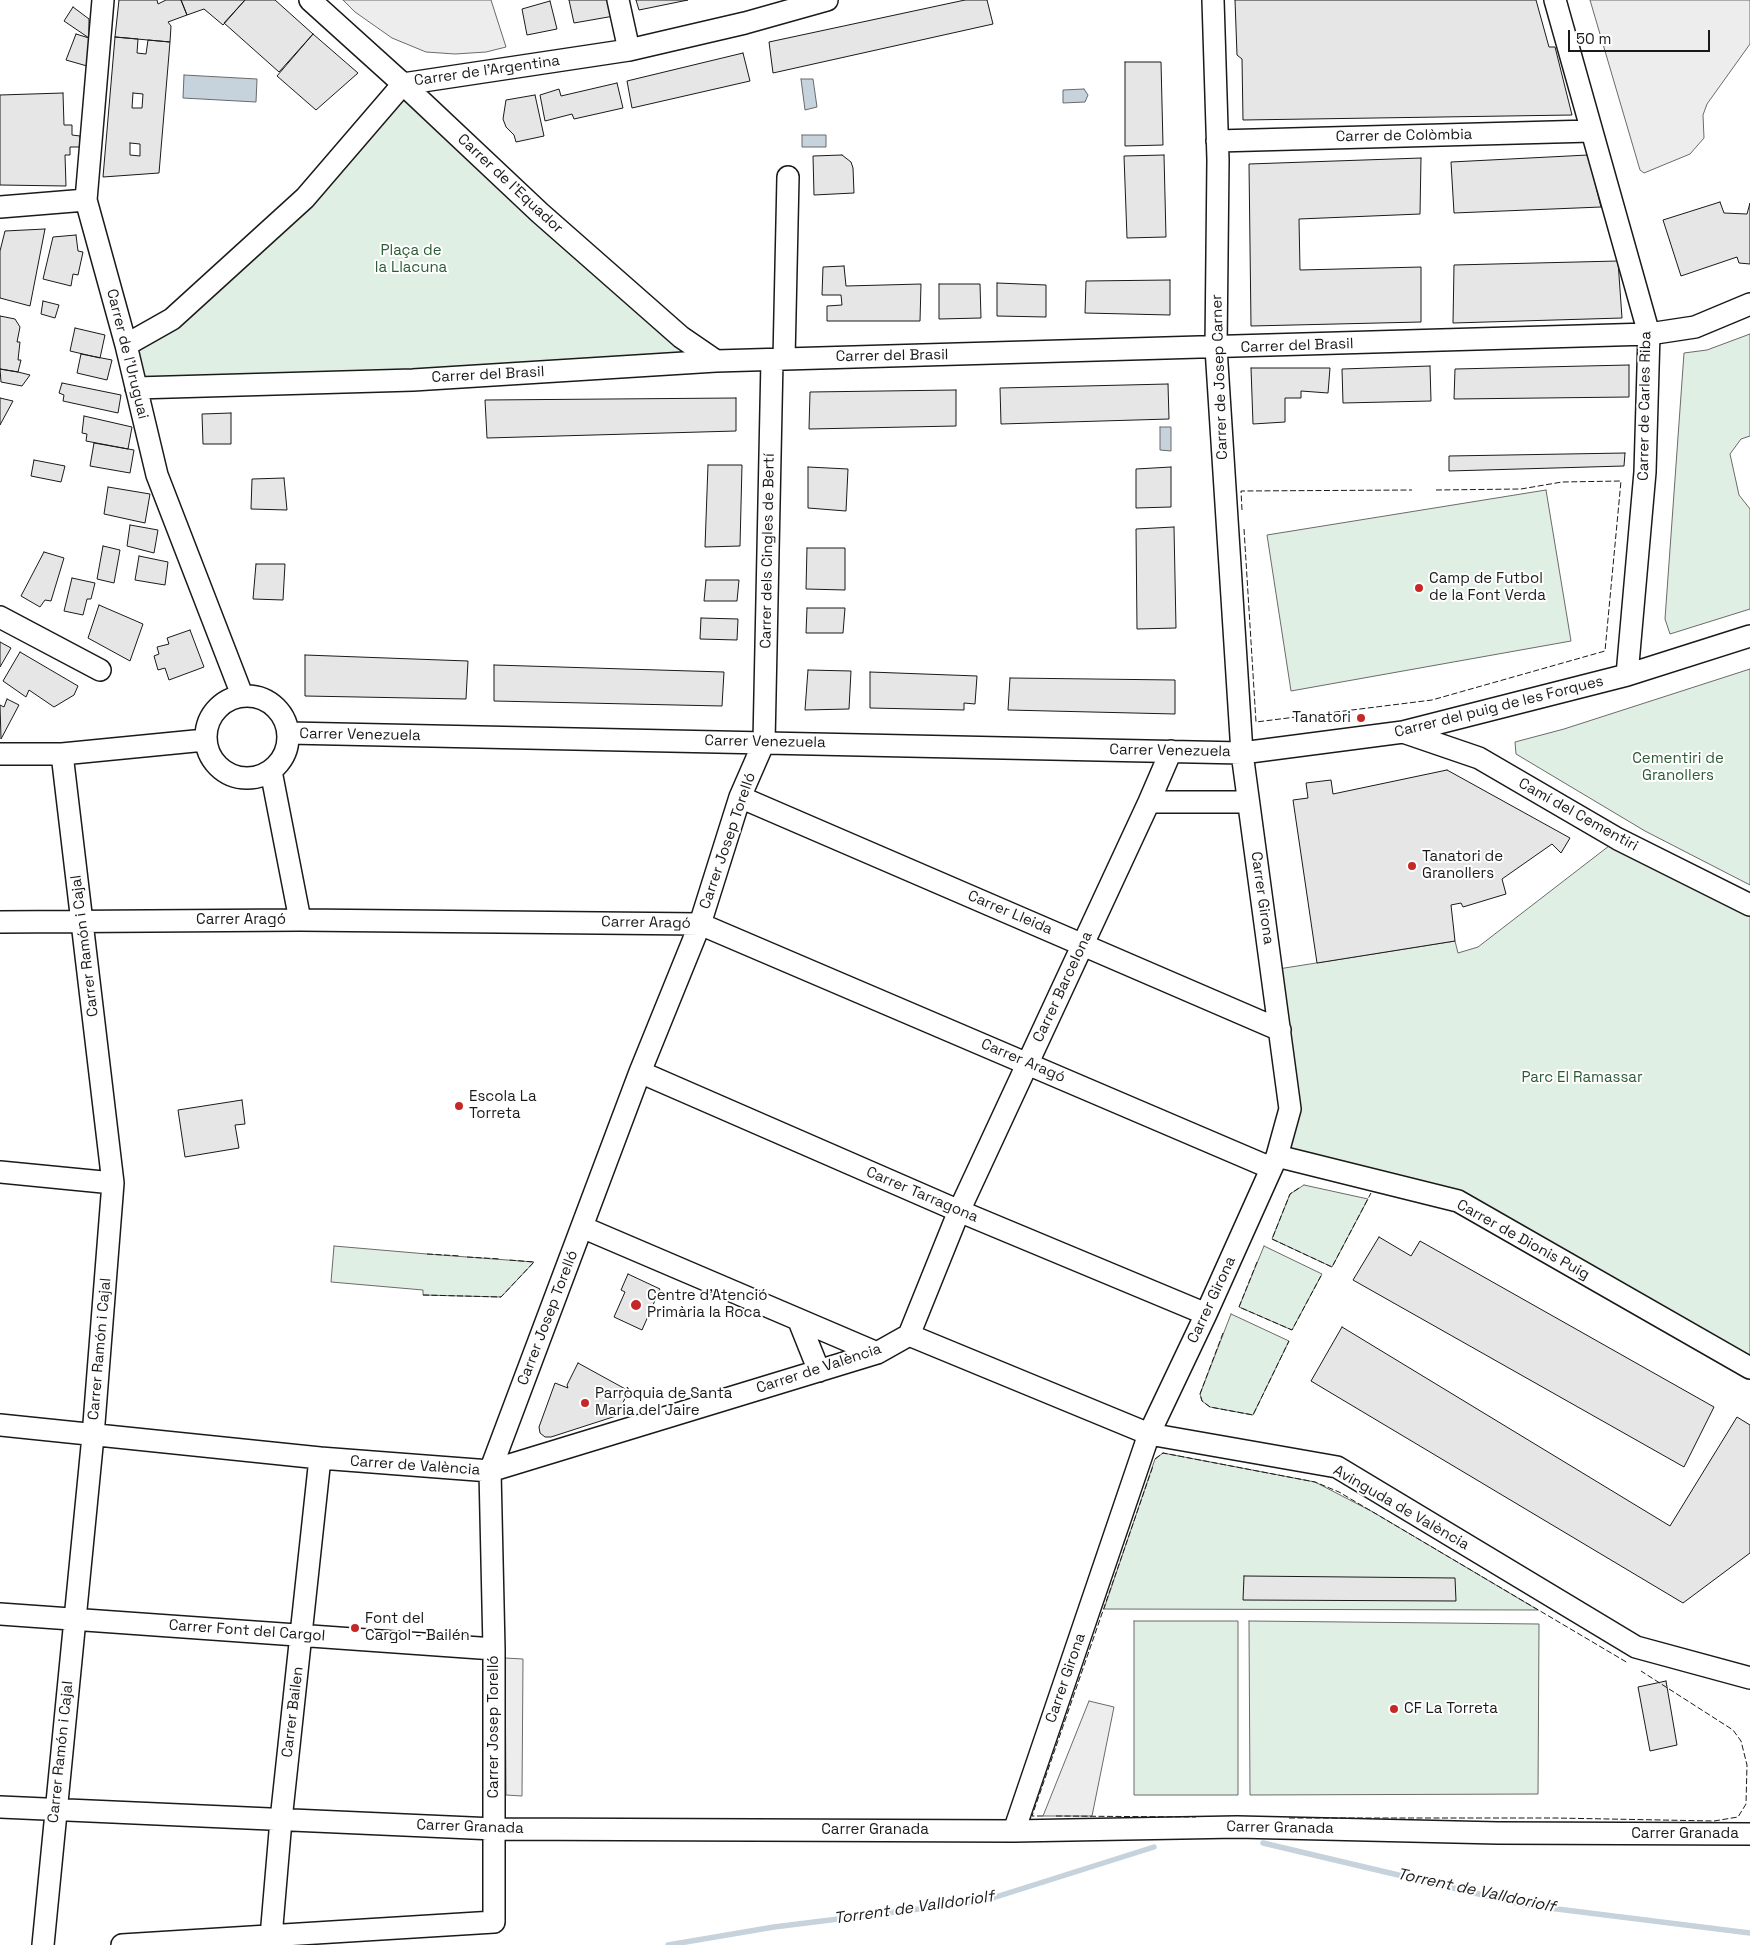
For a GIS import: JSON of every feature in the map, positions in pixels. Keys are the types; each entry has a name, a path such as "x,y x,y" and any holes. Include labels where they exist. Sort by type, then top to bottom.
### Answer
{"street":[{"name":"Carrer de l'Uruguai","path":"103,0 86,200 126,345 157,475 242,695"},
{"name":"Carrer de l'Equador","path":"310,0 403,84 540,213 680,337 716,361"},
{"path":"618,0 629,50"},
{"name":"Carrer de l'Argentina","path":"126,345 172,319 305,198 403,84 629,50 745,23 827,0"},
{"name":"Carrer de Josep Carner","path":"1213,0 1217,141 1216,348 1242,753"},
{"name":"Carrer de Carles Riba","path":"1555,0 1649,334 1645,472 1627,675"},
{"name":"Carrer de Colòmbia","path":"1217,141 1591,131"},
{"name":"Carrer dels Cingles de Bertí","path":"764,742 778,359 788,177"},
{"path":"0,207 86,200"},
{"name":"Carrer del Brasil","path":"136,388 414,380 716,361 1649,334 1695,327 1750,304"},
{"path":"0,617 100,670"},
{"name":"Carrer del puig de les Forques","path":"1242,753 1403,732 1627,675 1750,636"},
{"path":"242,695 260,697 271,703 282,714 289,733 287,749 280,762 270,771 248,779 235,777 221,770 211,759 205,740 206,726 212,713 223,702 242,695"},
{"name":"Camí del Cementiri","path":"1403,732 1479,758 1618,839 1750,905"},
{"name":"Carrer Venezuela","path":"289,733 1242,753"},
{"path":"0,754 62,754 205,740"},
{"name":"Carrer Josep Torelló","path":"271,1937 494,1922 494,1649 490,1471 640,1072 700,924 740,796 764,742"},
{"name":"Carrer Barcelona","path":"909,1335 959,1212 1150,802 1171,751"},
{"name":"Carrer Girona","path":"1014,1831 1149,1434 1206,1314 1274,1162 1290,1109 1247,802 1242,753"},
{"name":"Carrer Ramón i Cajal","path":"43,1945 93,1436 113,1183 62,754"},
{"path":"270,771 300,920"},
{"name":"Carrer Lleida","path":"740,796 1280,1030"},
{"path":"1150,802 1247,802"},
{"name":"Carrer Aragó","path":"0,922 300,920 700,924 1027,1063 1274,1162"},
{"name":"Carrer Tarragona","path":"640,1072 959,1212 1206,1314"},
{"name":"Carrer de Dionis Puig","path":"1274,1162 1458,1201 1750,1368"},
{"path":"0,1172 113,1183"},
{"path":"582,1227 877,1353"},
{"path":"799,1321 819,1371"},
{"path":"909,1335 1149,1434"},
{"name":"Carrer de València","path":"0,1425 320,1458 490,1471 877,1353 909,1335"},
{"name":"Avinguda de València","path":"1149,1434 1337,1467 1636,1647 1750,1678"},
{"name":"Carrer Bailen","path":"271,1937 280,1820 302,1635 320,1458"},
{"name":"Carrer Font del Cargol","path":"0,1614 494,1649"},
{"name":"Carrer Granada","path":"0,1807 494,1829 1014,1831 1237,1827 1498,1833 1750,1834"},
{"path":"122,1945 271,1937"}],"green space":[{"name":"Plaça de la Llacuna","path":"403,84 716,361 136,388 126,345 172,319"},
{"path":"1750,334 1750,436 1741,439 1730,454 1739,495 1750,509 1750,609 1670,634 1665,619 1684,353 1707,350"},
{"name":"Camp de Futbol de la Font Verda","path":"1546,490 1571,641 1291,691 1267,535"},
{"name":"Cementiri de Granollers","path":"1750,669 1750,885 1645,831 1516,754 1515,742 1564,729"},
{"name":"Parc El Ramassar","path":"1618,839 1750,905 1750,1368 1458,1201 1277,1156 1290,1109 1272,970 1455,941 1458,953 1478,947"},
{"path":"1304,1185 1368,1199 1332,1267 1272,1239 1290,1194"},
{"path":"334,1246 534,1262 501,1297 423,1295 423,1290 331,1282"},
{"path":"1264,1246 1322,1274 1292,1330 1239,1307"},
{"path":"1231,1314 1289,1341 1253,1415 1210,1407 1202,1401 1200,1394"},
{"path":"1163,1453 1315,1482 1373,1512 1538,1610 1104,1609 1155,1459"},
{"path":"1134,1621 1238,1621 1238,1795 1134,1795"},
{"name":"CF La Torreta","path":"1249,1621 1539,1624 1538,1794 1250,1795"}],"shaded area":[{"path":"343,0 491,0 506,47 486,52 455,54 426,52 392,38 355,12"},
{"path":"1590,0 1750,0 1750,44 1707,104 1703,115 1704,138 1690,154 1644,173 1640,170"},
{"path":"184,75 257,79 256,102 183,98"},
{"path":"801,79 813,79 817,107 805,110"},
{"path":"1084,89 1088,95 1085,102 1063,103 1063,90"},
{"path":"802,135 826,135 826,147 802,147"},
{"path":"1160,427 1171,427 1171,451 1160,450"},
{"path":"505,1658 523,1659 522,1796 506,1795"},
{"path":"1089,1701 1114,1707 1092,1816 1043,1816"}],"building":[{"path":"119,0 157,0 158,4 166,0 181,0 187,15 168,22 171,26 170,42 115,37"},
{"path":"181,0 245,0 223,25 204,9 187,15"},
{"path":"245,0 275,0 313,34 279,72 224,23"},
{"path":"569,0 610,0 614,16 574,23"},
{"path":"636,0 688,0 639,10"},
{"path":"965,0 987,0 993,24 773,73 769,42"},
{"path":"1235,0 1536,0 1549,47 1555,47 1572,115 1243,120 1242,59 1237,55"},
{"path":"550,1 557,29 527,35 522,9"},
{"path":"73,7 89,19 89,38 64,21"},
{"path":"76,34 89,38 87,66 66,60"},
{"path":"313,34 358,73 316,110 277,76"},
{"path":"115,37 138,39 137,53 146,54 148,40 170,42 159,173 103,177","holes":["133,93 143,94 142,108 132,108","130,143 140,144 140,156 130,155"]},
{"path":"743,53 750,81 632,108 627,81"},
{"path":"1125,62 1161,62 1163,145 1125,146"},
{"path":"617,83 623,108 574,119 572,114 545,121 540,95 559,89 561,96"},
{"path":"63,93 64,125 72,125 72,135 80,136 80,147 70,147 70,155 65,155 66,186 0,185 0,95"},
{"path":"535,95 544,136 516,142 514,135 506,127 503,119 506,100"},
{"path":"842,155 851,162 853,168 854,193 814,195 813,156"},
{"path":"1164,155 1166,237 1127,238 1124,156"},
{"path":"1588,155 1601,207 1454,213 1451,162"},
{"path":"1421,158 1420,214 1299,219 1300,270 1421,267 1421,322 1251,326 1249,164"},
{"path":"1720,202 1724,213 1747,214 1750,203 1750,264 1739,263 1737,257 1681,276 1663,220"},
{"path":"45,229 30,306 0,298 0,251 5,231"},
{"path":"76,235 78,251 83,252 78,275 73,274 71,286 43,279 53,237"},
{"path":"1618,261 1622,318 1453,323 1454,265"},
{"path":"844,266 846,286 921,284 920,321 827,321 827,306 842,305 841,295 822,295 823,267"},
{"path":"1170,280 1170,315 1085,313 1086,281"},
{"path":"997,283 1046,285 1046,317 997,316"},
{"path":"939,284 980,284 981,318 939,319"},
{"path":"43,301 59,305 55,318 41,314"},
{"path":"0,316 15,319 20,327 17,342 20,342 18,360 21,360 18,372 0,369"},
{"path":"75,328 105,335 100,358 70,351"},
{"path":"81,354 112,360 107,380 77,373"},
{"path":"1629,365 1629,397 1454,399 1455,369"},
{"path":"1430,366 1431,401 1343,403 1342,369"},
{"path":"1251,368 1330,368 1328,393 1301,391 1301,398 1285,398 1285,422 1253,424"},
{"path":"0,369 30,375 22,386 1,382"},
{"path":"62,383 121,395 118,413 63,401 64,395 59,393"},
{"path":"1168,384 1169,419 1001,424 1000,388"},
{"path":"956,390 956,426 809,429 810,392"},
{"path":"0,398 13,401 0,425"},
{"path":"736,398 736,431 487,438 485,400"},
{"path":"231,413 231,444 203,444 202,414"},
{"path":"84,416 132,427 128,449 86,441 87,434 82,433"},
{"path":"94,443 134,450 130,473 90,466"},
{"path":"1625,453 1624,466 1449,471 1449,456"},
{"path":"34,460 65,466 61,482 31,476"},
{"path":"708,465 742,465 740,546 705,547"},
{"path":"808,467 848,469 846,511 808,508"},
{"path":"1171,467 1171,507 1136,508 1136,469"},
{"path":"284,478 287,510 251,509 252,479"},
{"path":"108,487 150,494 145,523 104,514"},
{"path":"130,525 158,530 154,553 127,546"},
{"path":"1174,527 1176,628 1137,629 1136,529"},
{"path":"103,546 120,550 114,583 97,579"},
{"path":"807,548 845,548 845,590 806,589"},
{"path":"44,552 64,558 51,601 45,600 40,607 21,596"},
{"path":"139,556 168,562 165,585 135,580"},
{"path":"256,564 285,564 283,600 253,599"},
{"path":"72,578 95,583 91,599 87,599 83,615 64,611"},
{"path":"706,580 739,580 737,601 704,601"},
{"path":"99,605 143,624 130,661 88,638"},
{"path":"807,608 845,608 843,633 806,633"},
{"path":"701,618 738,619 737,640 700,639"},
{"path":"190,630 204,667 169,680 165,668 158,670 154,656 159,654 157,647 169,644 167,638"},
{"path":"0,642 11,648 0,667"},
{"path":"20,652 78,686 74,695 54,707 29,690 26,697 3,681"},
{"path":"305,655 468,661 466,699 305,696"},
{"path":"494,665 724,672 722,706 494,701"},
{"path":"808,670 851,671 849,709 805,710"},
{"path":"870,672 977,676 975,704 964,703 964,710 870,708"},
{"path":"1010,678 1175,680 1175,714 1008,710"},
{"path":"7,699 19,705 1,739 0,705 4,707"},
{"name":"Tanatori de Granollers","path":"1447,770 1570,838 1561,853 1552,844 1502,879 1506,894 1463,907 1461,903 1451,905 1455,941 1317,963 1293,800 1308,798 1306,783 1331,780 1333,794"},
{"path":"242,1100 245,1124 235,1125 239,1148 185,1157 178,1110"},
{"path":"1379,1237 1411,1256 1420,1241 1714,1407 1684,1467 1353,1280"},
{"name":"Centre d'Atenció Primària la Roca","path":"628,1274 660,1289 642,1330 614,1317 625,1292 621,1290"},
{"path":"1342,1327 1670,1526 1737,1417 1750,1425 1750,1553 1683,1603 1311,1381"},
{"name":"Parròquia de Santa Maria del Jaire","path":"578,1363 629,1391 616,1416 551,1437 545,1437 540,1433 539,1427 555,1383 568,1388 567,1385"},
{"path":"1244,1576 1455,1578 1456,1601 1243,1600"},
{"path":"1666,1681 1677,1745 1650,1751 1638,1687"}],"waterway":[{"name":"Torrent de Valldoriolf","path":"1263,1843 1525,1905 1750,1933"},
{"name":"Torrent de Valldoriolf","path":"668,1945 774,1927 983,1901 1154,1847"}],"fence":[{"path":"1244,529 1256,722 1432,700 1605,651 1621,481 1562,482 1521,489 1436,490"},
{"path":"1242,510 1241,491 1412,490"},
{"path":"1299,1188 1290,1194 1272,1239 1332,1267 1371,1193"},
{"path":"427,1254 461,1256"},
{"path":"467,1257 501,1259"},
{"path":"423,1295 501,1297 534,1262 509,1260"},
{"path":"1257,1262 1239,1307 1292,1330 1322,1274"},
{"path":"1223,1333 1200,1394 1202,1401 1210,1407 1253,1415 1289,1341"},
{"path":"1155,1459 1163,1453 1315,1482 1339,1492 1628,1663"},
{"path":"1043,1816 1032,1816 1153,1466"},
{"path":"1289,1818 1556,1818 1714,1821 1738,1817 1746,1804 1747,1765 1741,1741 1733,1730 1641,1671"},
{"path":"1056,1816 1196,1817"}],"place":[{"name":"Camp de Futbol de la Font Verda","path":"1419,588"},
{"name":"Tanatori","path":"1361,718"},
{"name":"Tanatori de Granollers","path":"1412,866"},
{"name":"Escola La Torreta","path":"459,1106"},
{"name":"Centre d'Atenció Primària la Roca","path":"636,1305"},
{"name":"Parròquia de Santa Maria del Jaire","path":"585,1403"},
{"name":"Font del Cargol - Bailén","path":"355,1628"},
{"name":"CF La Torreta","path":"1394,1709"}]}
